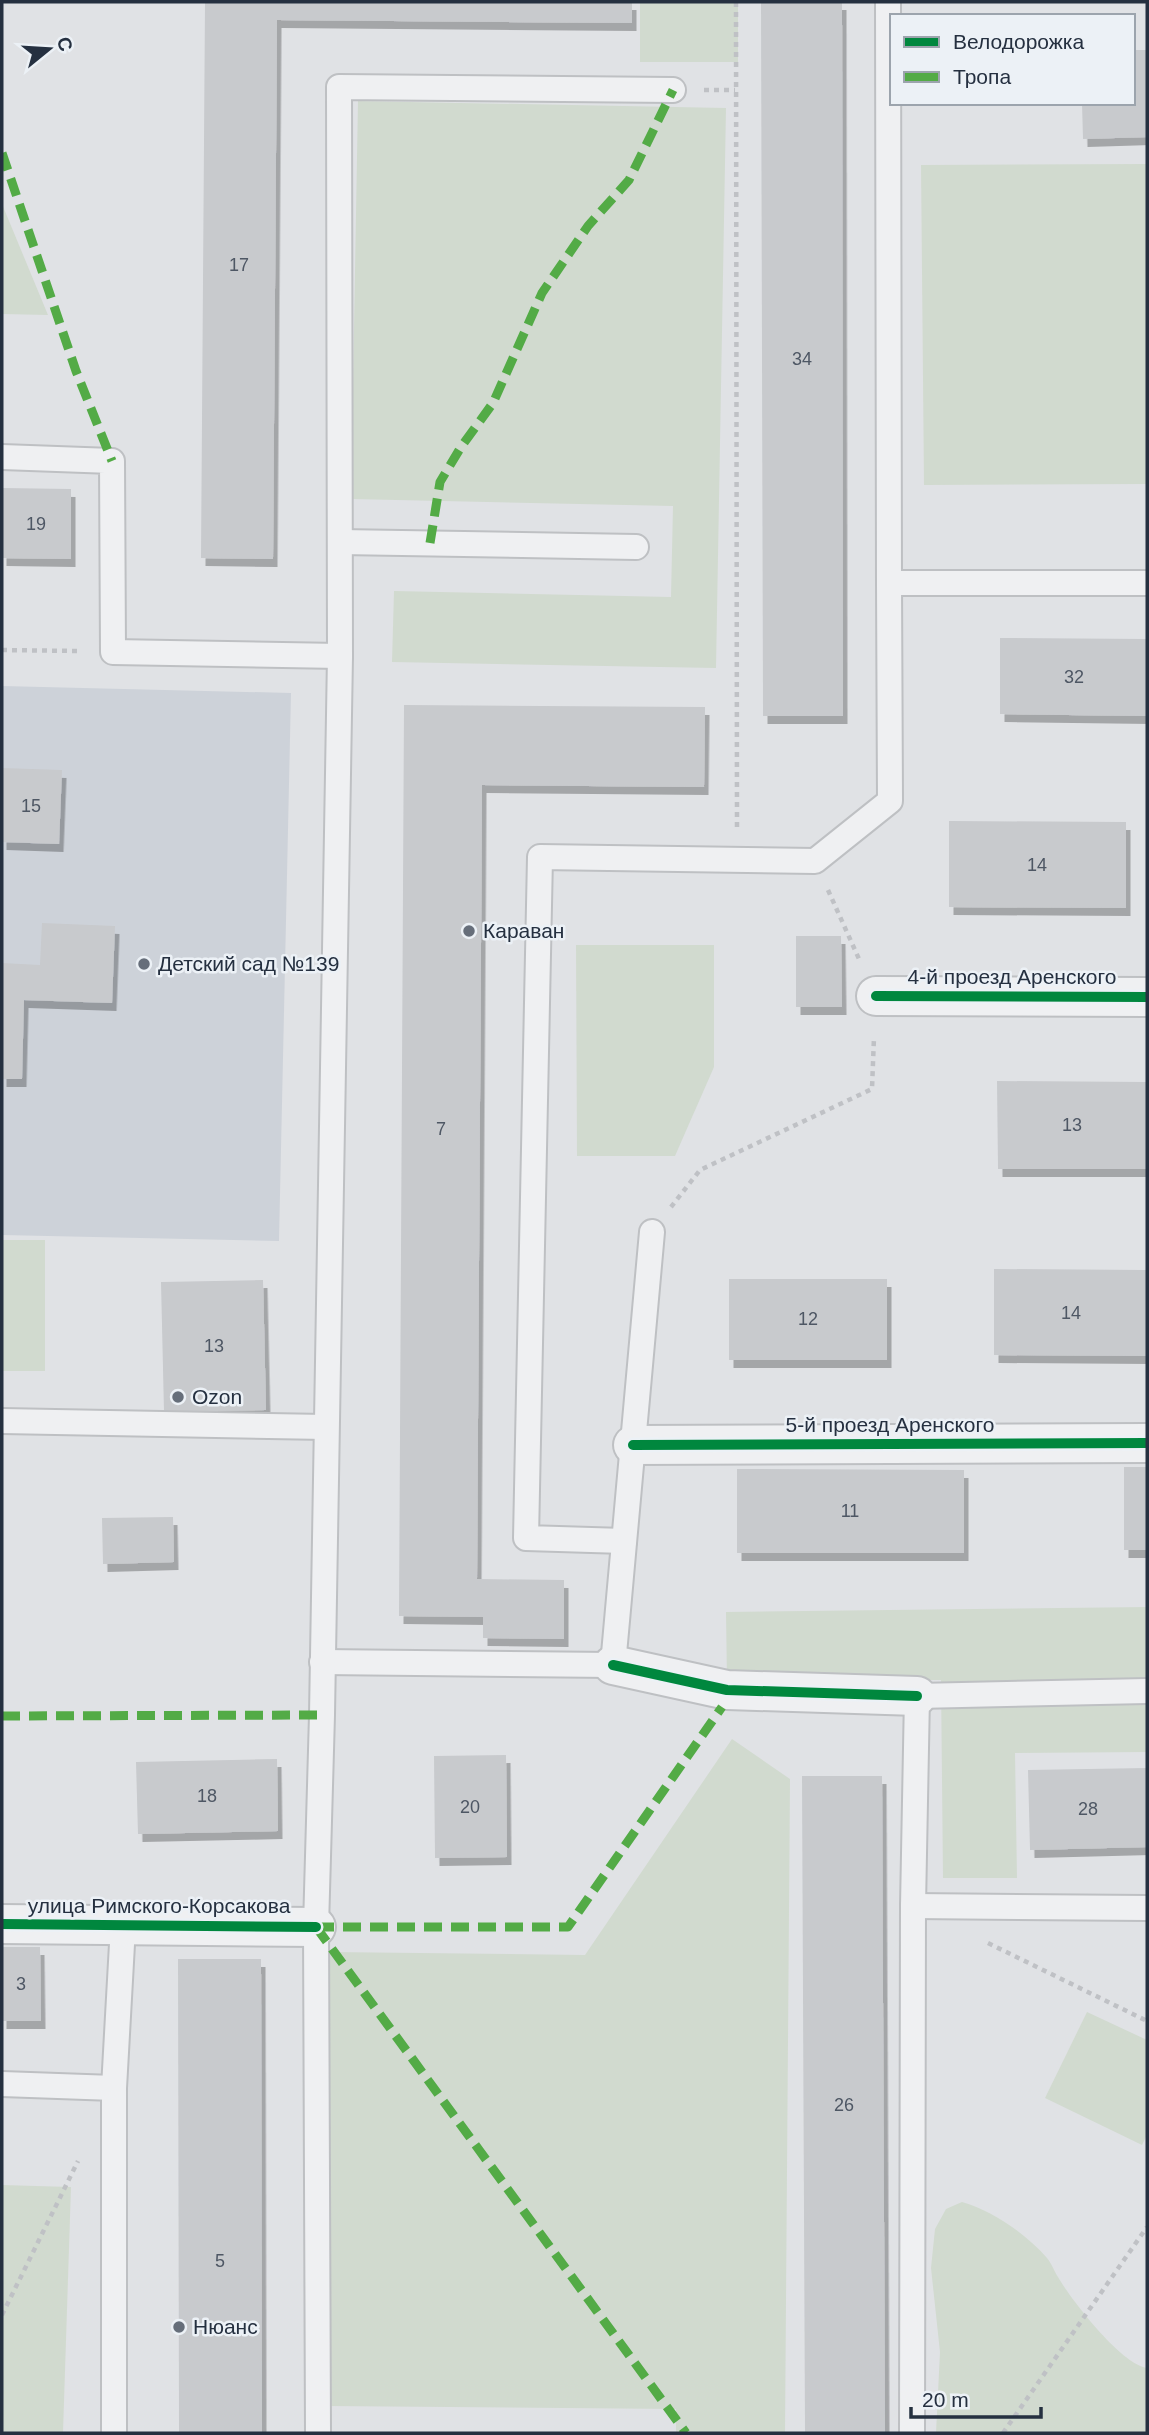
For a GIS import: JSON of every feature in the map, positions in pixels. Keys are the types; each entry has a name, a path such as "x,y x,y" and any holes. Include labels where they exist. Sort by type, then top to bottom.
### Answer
{"street":[{"name":"4-й проезд Аренского","path":"876,996 1147,997"},
{"name":"5-й проезд Аренского","path":"633,1445 1147,1443"},
{"path":"613,1665 727,1690 917,1696"},
{"name":"улица Римского-Корсакова","path":"2,1924 316,1927"}],"lane":[{"path":"624,1541 526,1538 540,857 815,861 890,801 888,2"},
{"path":"318,2433 316,1927 340,656 339,87 673,90"},
{"path":"2,457 112,461 113,652 340,656"},
{"path":"340,542 636,547"},
{"path":"889,583 1147,583"},
{"path":"322,1662 613,1665 652,1232"},
{"path":"2,1421 326,1427"},
{"path":"912,2433 913,1906 917,1696 1147,1692"},
{"path":"913,1906 1147,1908"},
{"path":"114,2433 114,2088 123,1926"},
{"path":"2,2084 114,2088"}],"path":[{"path":"736,2 737,859"},
{"path":"2,650 113,652"},
{"path":"652,1232 700,1170 872,1089 876,996 815,861"},
{"path":"987,1942 1147,2021"},
{"path":"2,2315 78,2160"},
{"path":"1003,2433 1147,2227"}],"shaded area":[{"path":"640,2 738,2 738,62 640,62"},
{"path":"358,101 726,108 716,668 392,662 394,591 671,597 673,506 351,499"},
{"path":"1147,164 1147,484 924,485 921,165"},
{"path":"2,204 48,315 2,314"},
{"name":"Детский сад №139","path":"2,686 291,693 279,1241 2,1235"},
{"path":"576,945 714,945 714,1067 675,1156 577,1156"},
{"path":"2,1240 45,1240 45,1371 2,1371"},
{"path":"1147,1607 1147,1752 1015,1753 1017,1878 943,1878 941,1680 727,1682 726,1612"},
{"path":"732,1739 790,1779 785,2433 676,2433 676,2409 325,2406 329,1952 585,1955"},
{"path":"1087,2012 1147,2040 1147,2135 1142,2145 1045,2098"},
{"path":"2,2185 71,2187 63,2433 2,2433"},
{"path":"962,2202 997,2217 1029,2240 1047,2258 1065,2288 1098,2330 1124,2355 1147,2368 1147,2433 936,2433 940,2352 931,2268 935,2229 946,2209"}],"building":[{"path":"205,2 632,2 632,23 277,20 273,559 201,558"},
{"path":"761,2 842,2 843,716 763,716"},
{"path":"1135,50 1147,50 1147,137 1083,139 1082,105 1135,105"},
{"path":"2,488 71,489 71,559 2,558"},
{"path":"1000,638 1147,639 1147,716 1000,714"},
{"path":"404,705 705,707 704,787 482,785 477,1579 564,1580 564,1639 483,1638 483,1617 399,1616"},
{"path":"2,768 62,770 59,844 2,842"},
{"path":"949,821 1126,822 1126,908 949,907"},
{"path":"42,923 115,926 112,1003 24,1000 22,1079 2,1079 2,963 40,965"},
{"path":"796,936 841,936 842,1007 796,1007"},
{"path":"997,1081 1147,1082 1147,1169 998,1169"},
{"path":"994,1269 1147,1270 1147,1356 994,1355"},
{"path":"729,1279 887,1279 887,1360 729,1360"},
{"path":"263,1280 266,1410 164,1412 161,1282"},
{"path":"1124,1467 1147,1467 1147,1550 1124,1550"},
{"path":"737,1469 964,1470 964,1553 737,1553"},
{"path":"173,1517 174,1562 103,1564 102,1518"},
{"path":"506,1755 507,1857 435,1858 434,1756"},
{"path":"277,1759 278,1831 138,1834 136,1762"},
{"path":"1147,1768 1147,1847 1030,1850 1028,1770"},
{"path":"802,1776 882,1776 885,2433 805,2433"},
{"path":"2,1947 40,1947 41,2021 2,2021"},
{"path":"178,1959 261,1959 262,2433 179,2433"}],"marked path":[{"path":"430,543 440,482 493,403 542,293 588,226 629,180 673,90"},
{"path":"2,153 76,371 112,461"},
{"path":"316,1927 568,1927 722,1707"},
{"path":"2,1716 322,1715"},
{"path":"316,1927 686,2433"}],"cycle path":[{"path":"876,996 1147,997"},
{"path":"633,1445 1147,1443"},
{"path":"613,1665 727,1690 917,1696"},
{"path":"2,1924 316,1927"}],"place":[{"name":"Караван","path":"469,931"},
{"name":"Детский сад №139","path":"144,964"},
{"name":"Ozon","path":"178,1397"},
{"name":"Нюанс","path":"179,2327"}]}
